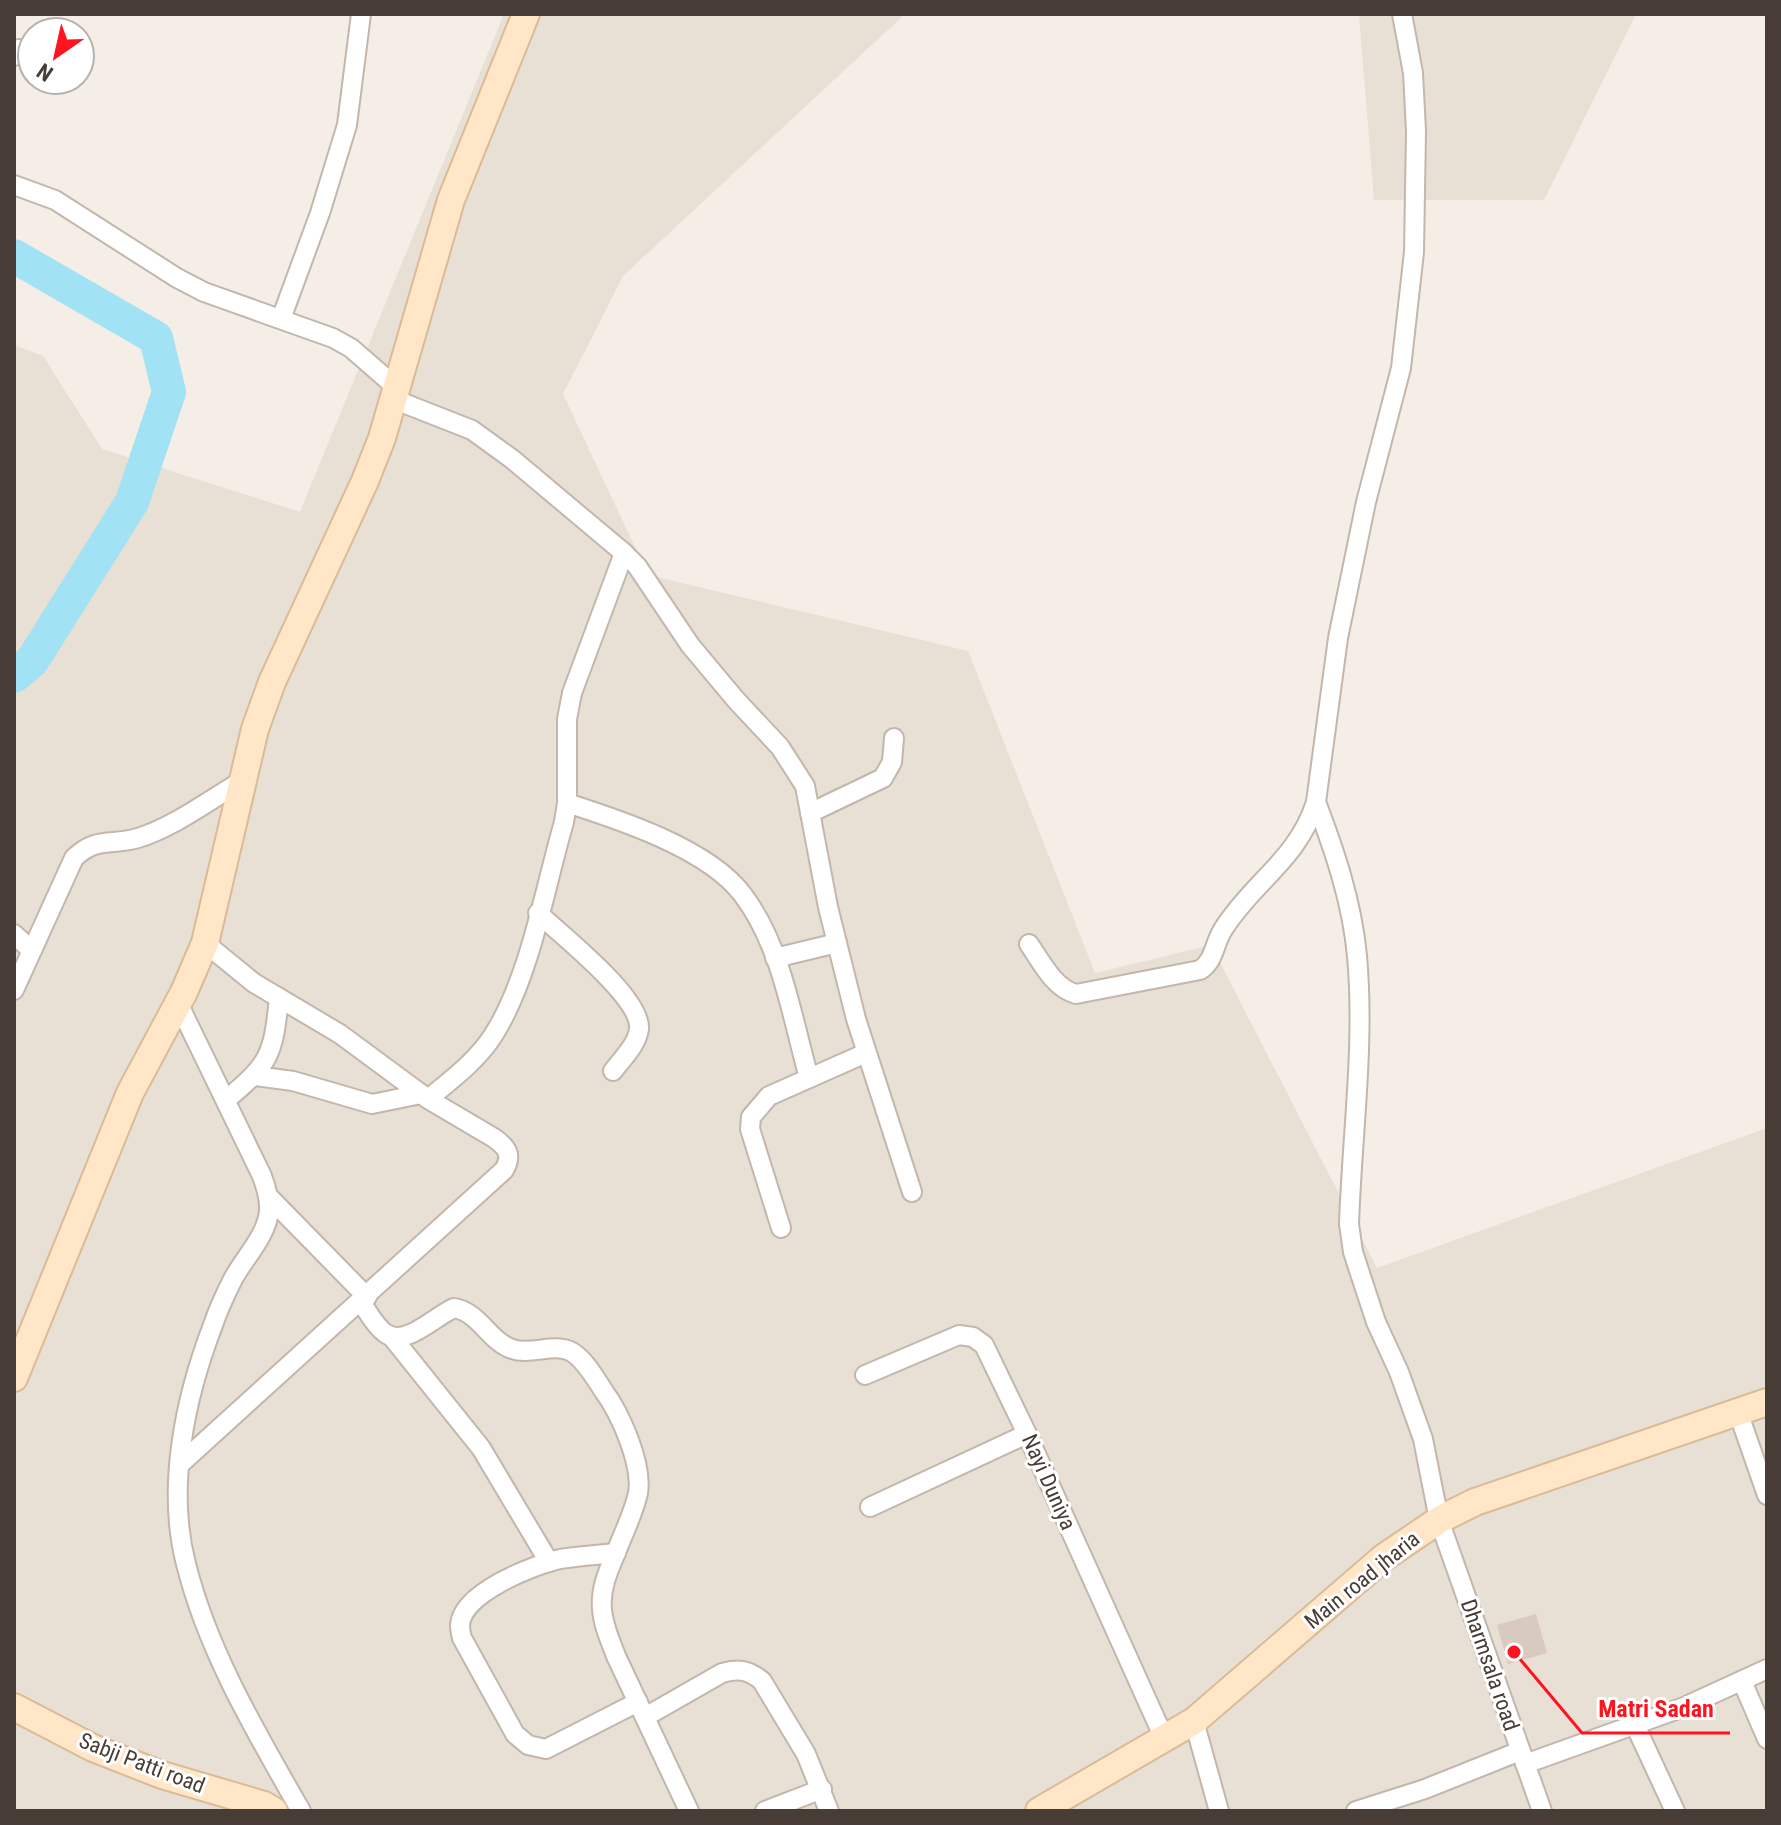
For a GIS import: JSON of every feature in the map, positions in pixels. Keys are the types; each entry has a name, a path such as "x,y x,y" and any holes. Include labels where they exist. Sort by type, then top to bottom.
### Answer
{"street":[{"path":"281,319 320,213 347,125 361,14"},
{"path":"14,1378 130,1093 178,1003 205,943 255,729 272,682 365,481 395,393 451,200 526,14"},
{"path":"1029,944 1058,985 1076,994 1200,970 1210,962 1225,925 1309,825 1316,802 1338,638 1366,502 1401,368 1414,252 1416,131 1413,73 1402,14"},
{"path":"14,185 55,200 190,285 333,338 351,348 395,393 472,430 512,459 637,566 712,672 788,757 805,786 837,943 866,1053 912,1192"},
{"path":"255,1076 293,1081 372,1104 425,1097 466,1067 493,1036 520,978 564,822 567,803 567,719 572,693 624,553"},
{"path":"810,813 883,778 892,762 894,738"},
{"path":"14,990 74,858 82,850 94,843 138,838 242,781"},
{"name":"Dharmsala road","path":"1316,802 1349,904 1357,953 1360,1003 1349,1224 1353,1252 1376,1322 1399,1372 1423,1439 1439,1520 1542,1811"},
{"path":"567,803 657,836 707,863 728,878 743,895 775,958 809,1078"},
{"path":"538,913 618,987 638,1015 639,1030 632,1046 613,1071"},
{"path":"14,934 31,950"},
{"path":"179,1465 364,1300 509,1162 505,1145 425,1097 340,1034 254,983 205,943"},
{"path":"775,958 837,943"},
{"path":"226,1100 255,1076 268,1058 275,1041 279,998"},
{"path":"178,1003 262,1176 269,1214 233,1280 202,1355 191,1395 179,1465 179,1513 185,1562 204,1622 239,1700 301,1811"},
{"path":"781,1228 750,1129 751,1117 769,1096 866,1053"},
{"path":"268,1196 364,1300 383,1332 392,1337 481,1448 549,1562"},
{"path":"392,1337 409,1334 454,1308 469,1313 503,1346 516,1351 561,1348 579,1357 610,1399 637,1464 638,1494 605,1579 601,1607 606,1631 689,1811"},
{"name":"Nayi Duniya","path":"865,1375 959,1335 973,1337 984,1345 996,1365 1164,1738"},
{"name":"Main road jharia","path":"1039,1811 1194,1721 1383,1558 1439,1520 1475,1502 1767,1402"},
{"path":"1738,1412 1767,1495"},
{"path":"870,1507 1027,1434"},
{"path":"616,1553 549,1562 516,1574 483,1594 464,1613 460,1625 462,1638 515,1734 528,1745 546,1749 722,1673 735,1669 752,1673 762,1681 806,1754 829,1811"},
{"path":"1356,1811 1635,1725 1684,1707 1767,1669"},
{"path":"1742,1681 1767,1739"},
{"name":"Sabji Patti road","path":"14,1707 93,1748 162,1775 264,1805 274,1811"},
{"path":"1194,1721 1219,1811"},
{"path":"1635,1725 1675,1811"},
{"path":"765,1811 822,1789"}],"shaded area":[{"path":"504,14 905,14 623,276 563,394 648,575 968,651 1095,973 1211,945 1377,1268 1767,1128 1767,1811 14,1811 14,345 43,356 102,449 300,512"},
{"path":"1359,14 1636,14 1544,200 1374,200"}],"building":[{"path":"1536,1614 1547,1653 1508,1664 1497,1625"}],"waterway":[{"path":"14,256 156,338 169,392 132,502 32,661 14,676"}],"place":[{"name":"Matri Sadan","path":"1514,1652"}]}
